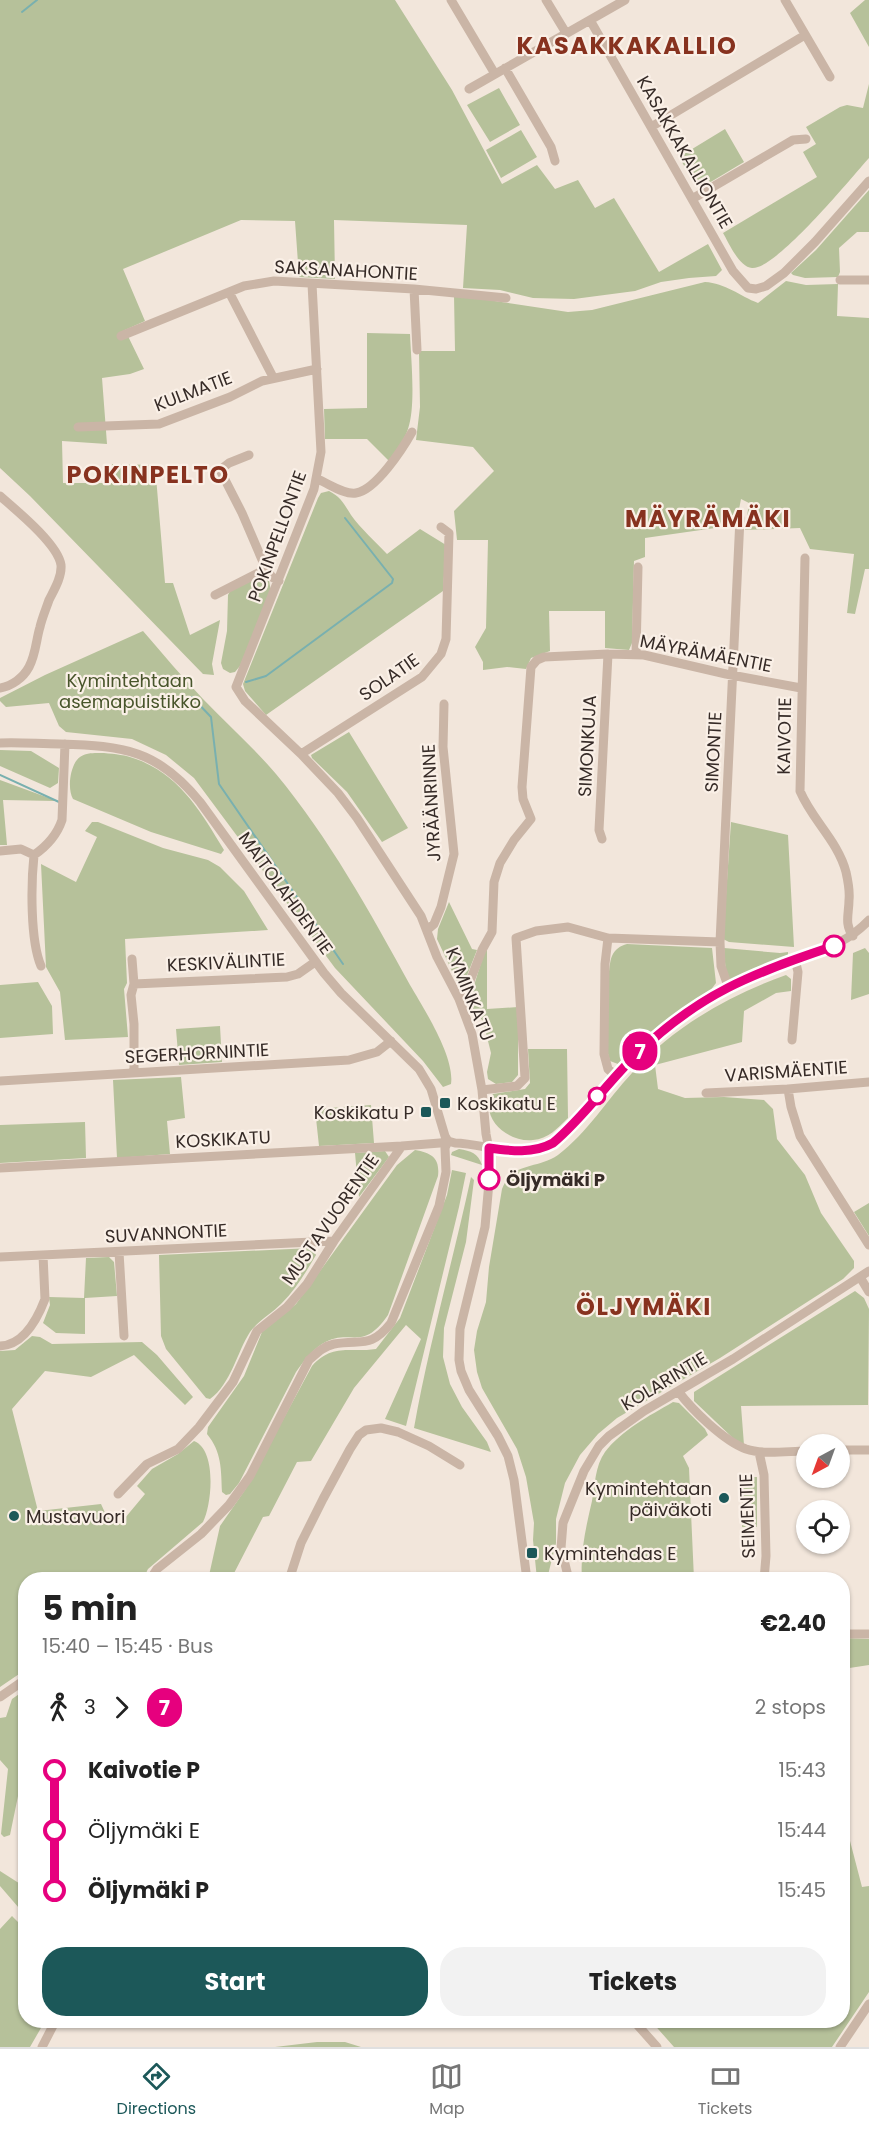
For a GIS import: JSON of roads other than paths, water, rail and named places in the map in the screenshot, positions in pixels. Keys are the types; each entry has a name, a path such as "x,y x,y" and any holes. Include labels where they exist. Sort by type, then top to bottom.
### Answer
{"street":[{"path":"451,0 495,74"},
{"path":"546,0 566,33"},
{"path":"469,89 625,0"},
{"path":"785,0 830,77"},
{"name":"KASAKKAKALLIONTIE","path":"590,20 738,278 748,288 760,288 772,282 801,257 869,181"},
{"path":"651,127 805,35"},
{"path":"505,68 550,147 555,161"},
{"path":"692,199 793,140 806,139"},
{"path":"840,280 869,280"},
{"name":"SAKSANAHONTIE","path":"121,336 244,286 274,281 414,289 506,298"},
{"name":"POKINPELLONTIE","path":"236,687 317,479 321,452 312,284"},
{"path":"414,289 417,350"},
{"path":"229,292 273,377"},
{"name":"KULMATIE","path":"78,427 159,424 220,401 273,377 317,369"},
{"path":"317,479 346,492 356,493 365,489 400,453 412,432"},
{"path":"249,455 229,463 220,470 242,513 266,569 272,577 279,581"},
{"path":"0,496 37,529 61,564 59,578 40,626 36,650 29,668 20,679 0,688"},
{"name":"SIMONTIE","path":"728,986 721,966 720,942 740,518"},
{"name":"SOLATIE","path":"301,754 422,676 441,654 446,639 449,533 441,527"},
{"name":"KAIVOTIE","path":"805,558 800,791 812,813 828,833 846,871 849,899 847,924 852,936"},
{"path":"636,654 639,567"},
{"path":"215,595 266,569"},
{"name":"SIMONKUJA","path":"602,839 599,830 608,654"},
{"name":"MÄYRÄMÄENTIE","path":"459,999 465,994 482,950 492,932 494,882 500,863 514,840 531,819 523,799 522,787 531,667 537,660 544,657 636,654 801,688"},
{"name":"KYMINKATU","path":"236,687 245,701 338,793 357,818 415,905 441,965 459,999 472,1034 491,1160 485,1227 460,1329 458,1352 461,1371 469,1390 508,1456 514,1480 525,1572"},
{"name":"JYRÄÄNRINNE","path":"427,930 434,924 441,907 454,854 442,747 444,704"},
{"name":"MAITOLAHDENTIE","path":"0,743 107,746 135,752 155,761 176,775 200,802 315,962 341,993 415,1064 431,1089 448,1141"},
{"path":"34,855 45,847 59,829 62,820 65,744"},
{"path":"0,850 21,849 34,855"},
{"path":"34,855 35,940 42,966"},
{"path":"155,1572 201,1534 229,1506 250,1476 309,1360 323,1348 333,1344 374,1340 391,1323 439,1206 446,1172 445,1148 448,1141 521,1151 548,1146 558,1139 655,1037 686,1012 728,986 834,946 852,936 869,920"},
{"path":"482,1090 517,1086 525,1078 516,938 536,931 568,927 608,938 720,942"},
{"path":"608,938 605,964 604,1054 608,1069 616,1076"},
{"path":"132,959 134,1073"},
{"path":"792,1040 798,972 795,959"},
{"name":"KESKIVÄLINTIE","path":"134,984 287,976 298,974 315,962"},
{"name":"SEGERHORNINTIE","path":"0,1081 349,1060 376,1052 391,1041"},
{"name":"VARISMÄENTIE","path":"706,1093 869,1082"},
{"path":"788,1089 800,1137 869,1245"},
{"name":"KOSKIKATU","path":"0,1168 402,1146 448,1141"},
{"name":"MUSTAVUORENTIE","path":"118,1494 147,1464 178,1449 199,1427 233,1382 257,1331 287,1307 307,1284 334,1241 402,1146"},
{"name":"SUVANNONTIE","path":"0,1257 334,1241"},
{"path":"119,1252 124,1336"},
{"path":"0,1346 15,1344 21,1339 43,1306 45,1299 43,1255"},
{"name":"KOLARINTIE","path":"567,1572 561,1548 561,1535 571,1502 592,1457 604,1441 620,1427 733,1359 869,1271"},
{"path":"860,1277 869,1292"},
{"path":"678,1391 686,1401 729,1438 747,1449 759,1452 796,1451"},
{"path":"292,1572 301,1543 323,1499 350,1449 366,1430 381,1428 398,1432 429,1446 460,1465"},
{"path":"850,1450 869,1450"},
{"name":"SEIMENTIE","path":"759,1452 764,1475 765,1572"},
{"path":"850,1634 869,1634"},
{"path":"0,1696 18,1684"},
{"path":"840,2047 869,2004"},
{"path":"42,2047 52,2028"},
{"path":"640,2028 657,2047"}],"waterway":[{"path":"22,12 37,0"},
{"path":"246,682 266,676 392,583 393,579 345,518"},
{"path":"192,697 211,717 219,784 343,964"},
{"path":"0,775 59,802"}],"place":[{"name":"Koskikatu E","path":"445,1103"},
{"name":"Koskikatu P","path":"426,1112"},
{"name":"Öljymäki P","path":"489,1179"},
{"name":"Kymintehtaan päiväkoti","path":"724,1498"},
{"name":"Mustavuori","path":"14,1516"},
{"name":"Kymintehdas E","path":"532,1553"}],"district":[{"name":"KASAKKAKALLIO","path":"627,45"},
{"name":"POKINPELTO","path":"148,474"},
{"name":"MÄYRÄMÄKI","path":"708,518"},
{"name":"ÖLJYMÄKI","path":"644,1306"}],"park label":[{"name":"Kymintehtaan asemapuistikko","path":"130,690"}]}
